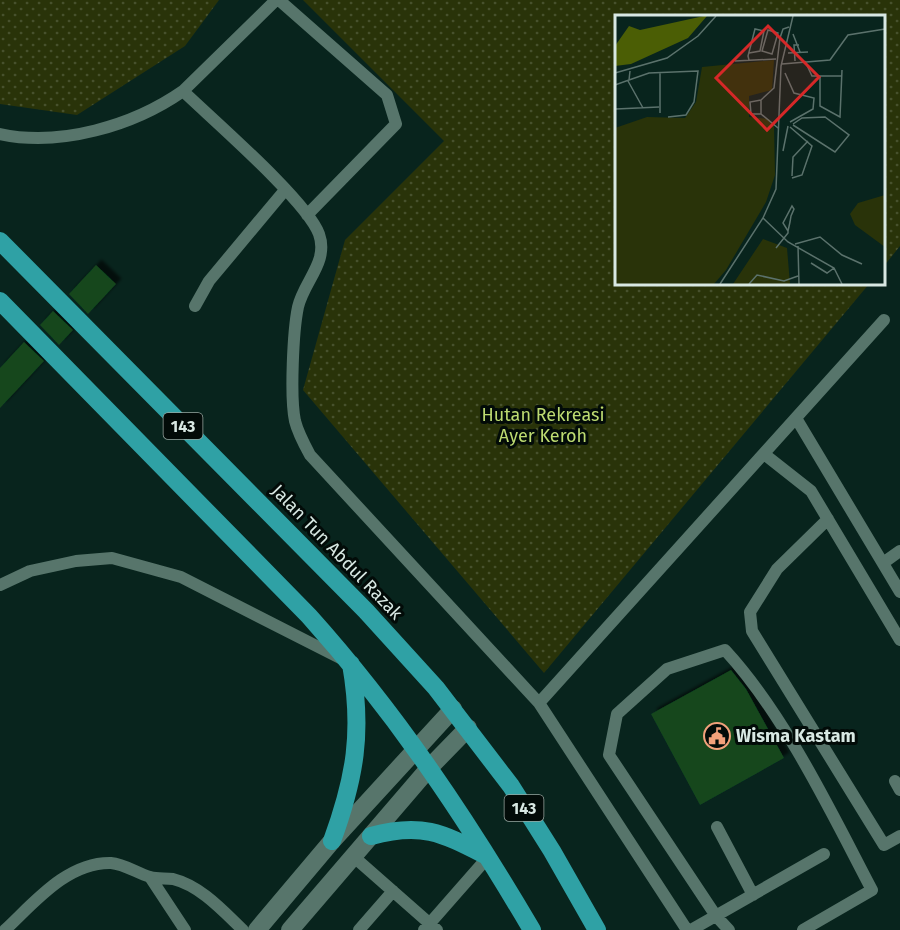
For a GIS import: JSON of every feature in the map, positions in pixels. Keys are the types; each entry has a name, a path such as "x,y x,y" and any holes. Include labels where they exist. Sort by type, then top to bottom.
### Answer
{"highway":[{"name":"Jalan Tun Abdul Razak","path":"0,241 366,611 453,709 552,851 597,930"},
{"name":"143","path":"0,301 309,616 351,663 430,767 532,930"},
{"path":"332,841 348,799 354,762 357,720 351,663"},
{"path":"371,836 397,829 414,828 454,840 488,857"}],"street":[{"path":"256,930 332,841 453,709"},
{"path":"290,930 430,767 468,728"}],"lane":[{"path":"0,134 52,139 101,128 166,103 183,91 278,0 387,95 396,124 307,215"},
{"path":"183,91 285,190 319,233 321,250 318,265 299,304 296,320 295,419 300,436 310,455 327,477 539,703 687,930"},
{"path":"195,306 209,281 285,190"},
{"path":"539,703 884,320"},
{"path":"796,418 900,592"},
{"path":"764,454 811,491 900,640"},
{"path":"828,519 777,568 750,612 752,631 884,845 900,836"},
{"path":"883,563 900,551"},
{"path":"0,585 30,571 76,561 112,558 181,577 351,663"},
{"path":"729,930 716,916 609,755 617,714 633,699 667,669 725,651 747,674 817,785 872,890 802,930"},
{"path":"717,828 753,895"},
{"path":"691,930 824,854"},
{"path":"354,857 430,928 488,857"},
{"path":"5,930 51,887 70,873 92,865 112,863 150,877 173,879 192,887 210,899 243,930"},
{"path":"150,877 185,930"},
{"path":"359,930 393,891"}],"green space":[{"path":"0,0 219,0 185,46 77,115 0,104"},
{"name":"Hutan Rekreasi Ayer Keroh","path":"303,0 900,0 900,246 885,265 885,15 615,15 615,285 868,285 544,673 303,390 345,240 444,141"}],"building":[{"path":"96,265 116,284 88,314 69,294"},
{"path":"53,311 73,330 59,345 40,325"},
{"path":"24,342 44,361 0,408 0,368"},
{"name":"Wisma Kastam","path":"731,670 746,689 784,758 700,805 651,714"}],"place":[{"name":"Wisma Kastam","path":"717,736"}]}
